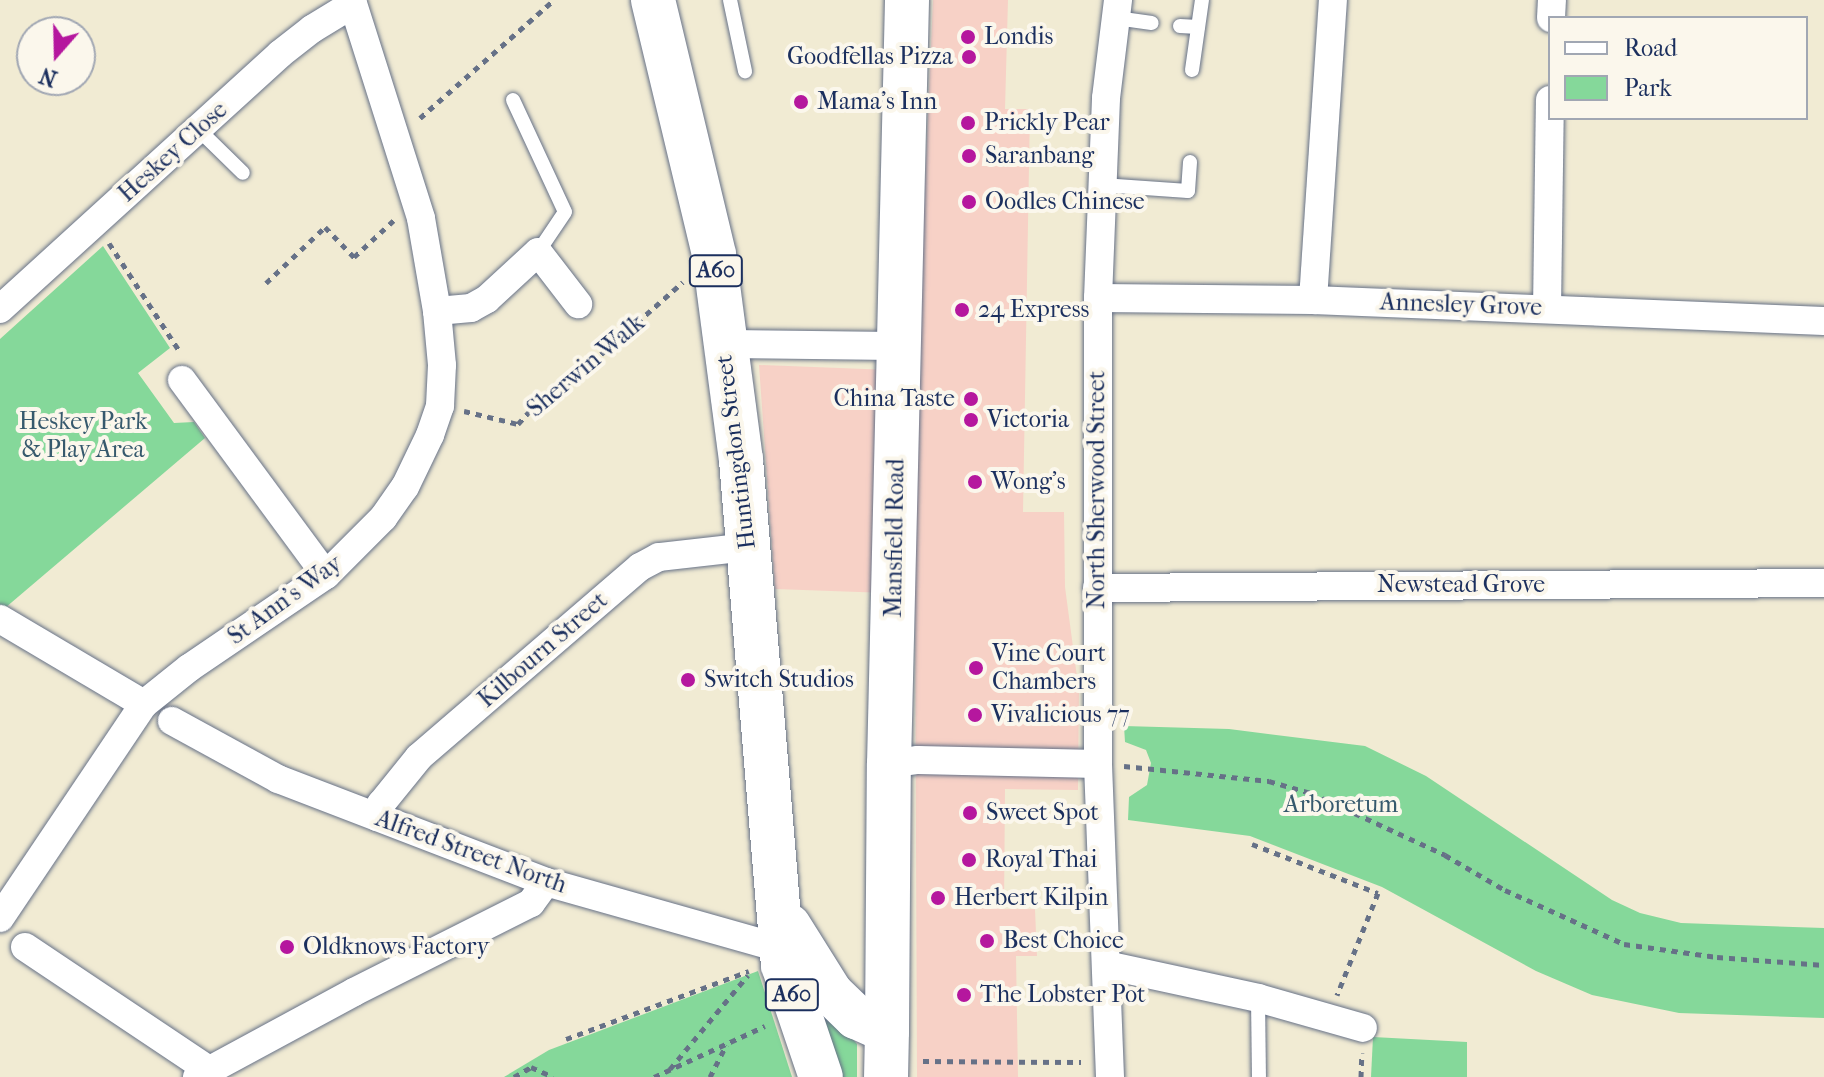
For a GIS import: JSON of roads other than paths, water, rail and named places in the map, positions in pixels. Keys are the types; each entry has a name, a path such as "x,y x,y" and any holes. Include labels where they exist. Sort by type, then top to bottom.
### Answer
{"main road":[{"name":"Huntingdon Street","path":"653,0 714,255 741,460 775,948 821,1077"},
{"name":"Mansfield Road","path":"886,1056 889,764 907,0"},
{"name":"Huntingdon Street","path":"775,948 814,971 886,1056"}],"street":[{"path":"1313,300 1333,0"},
{"name":"Heskey Close","path":"0,309 197,128 312,29 352,2"},
{"name":"St Ann's Way","path":"2,910 144,704 189,668 326,575 367,536 405,487 440,406 437,311 415,200 398,138 352,2"},
{"name":"North Sherwood Street","path":"1110,1069 1098,764 1098,298 1106,98 1117,9"},
{"path":"1547,309 1550,120"},
{"path":"437,311 471,308 487,299 538,252 578,304"},
{"name":"Annesley Grove","path":"1098,298 1313,300 1824,321"},
{"path":"724,344 900,346"},
{"path":"182,380 326,575"},
{"name":"Kilbourn Street","path":"377,817 381,804 419,757 640,567 659,557 748,547"},
{"name":"Newstead Grove","path":"1097,588 1824,583"},
{"path":"0,619 66,655 144,704"},
{"name":"Alfred Street North","path":"172,721 278,779 546,882 775,948"},
{"path":"889,764 918,760 1098,764"},
{"path":"25,947 203,1073 531,903 546,882"},
{"path":"1106,965 1258,998 1363,1028"}],"lane":[{"path":"730,0 745,71"},
{"path":"1192,70 1202,0"},
{"path":"1117,9 1152,23"},
{"path":"1180,26 1198,27"},
{"path":"513,100 565,212 538,252"},
{"path":"197,128 243,173"},
{"path":"1102,185 1188,191 1190,162"},
{"path":"1258,998 1259,1077"}],"place":[{"name":"Londis","path":"968,37"},
{"name":"Goodfellas Pizza","path":"969,57"},
{"name":"Mama's Inn","path":"801,102"},
{"name":"Prickly Pear","path":"968,123"},
{"name":"Saranbang","path":"969,156"},
{"name":"Oodles Chinese","path":"969,202"},
{"name":"24 Express","path":"962,310"},
{"name":"China Taste","path":"971,399"},
{"name":"Victoria","path":"971,420"},
{"name":"Wong's","path":"975,482"},
{"name":"Vine Court Chambers","path":"976,668"},
{"name":"Switch Studios","path":"688,680"},
{"name":"Vivalicious 77","path":"975,715"},
{"name":"Sweet Spot","path":"970,813"},
{"name":"Royal Thai","path":"969,860"},
{"name":"Herbert Kilpin","path":"938,898"},
{"name":"Best Choice","path":"987,941"},
{"name":"Oldknows Factory","path":"287,947"},
{"name":"The Lobster Pot","path":"964,995"}],"park label":[{"name":"Heskey Park & Play Area","path":"83,436"},
{"name":"Arboretum","path":"1341,805"}]}
